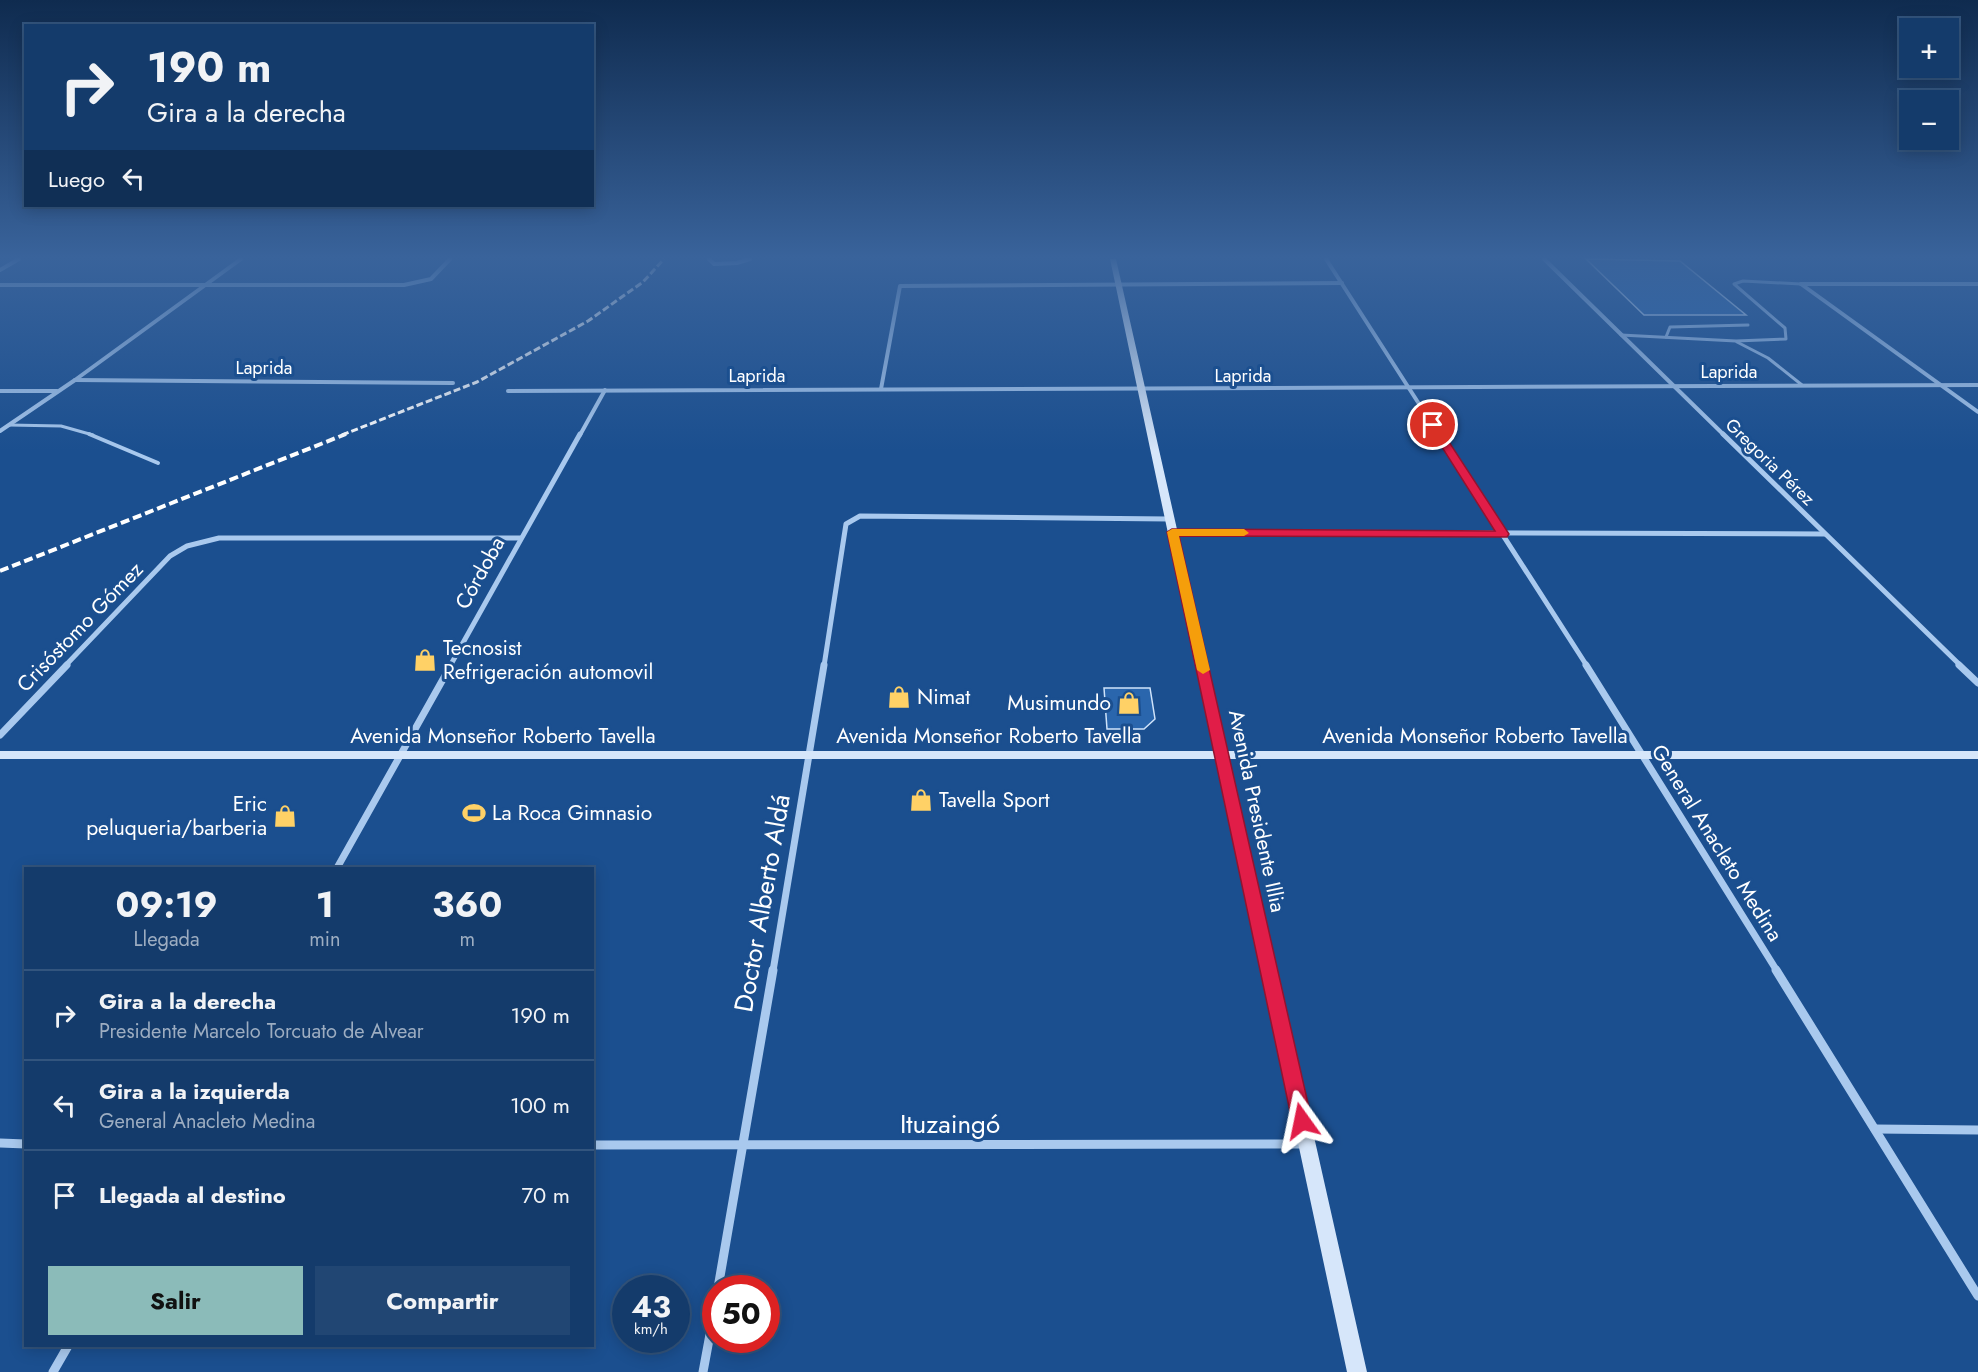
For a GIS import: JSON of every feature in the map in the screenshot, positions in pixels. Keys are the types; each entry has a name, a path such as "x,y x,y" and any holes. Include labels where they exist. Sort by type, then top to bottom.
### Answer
{"main road":[{"name":"Avenida Presidente Illia","path":"1128,323 1357,1372"},
{"name":"Avenida Monseñor Roberto Tavella","path":"0,755 1978,755"}],"street":[{"path":"0,431 153,323"},
{"path":"881,389 893,323"},
{"name":"General Anacleto Medina","path":"1368,323 1644,755 1978,1296"},
{"name":"Gregoria Pérez","path":"1609,323 1978,683"},
{"path":"1855,323 1978,412"},
{"name":"Laprida","path":"75,380 453,383"},
{"name":"Laprida","path":"508,391 1978,385"},
{"name":"Córdoba","path":"338,867 605,390"},
{"path":"0,391 58,391"},
{"name":"Doctor Alberto Aldá","path":"720,1275 810,755 846,524 860,516 1169,519"},
{"path":"1172,532 1825,534"},
{"name":"Crisóstomo Gómez","path":"0,735 170,556 187,546 219,538 520,538"},
{"path":"1875,1130 1978,1130"},
{"path":"0,1143 24,1144"},
{"name":"Ituzaingó","path":"594,1145 1307,1144"},
{"path":"53,1372 67,1347"},
{"path":"703,1372 707,1353"}],"lane":[{"path":"1621,335 1736,341 1786,339 1785,328 1779,323"},
{"path":"1666,338 1670,327 1748,325"},
{"path":"1736,341 1768,358 1802,385"},
{"path":"9,424 61,426 90,434 158,463"}],"building":[{"name":"Musimundo","path":"1104,688 1150,688 1155,719 1144,729 1107,729"}],"railway":[{"path":"342,435 477,382 584,323"},
{"path":"0,571 346,434"}],"slow traffic":[{"path":"1203,670 1172,532 1244,533"}],"place":[{"name":"Tecnosist Refrigeración automovil","path":"425,660"},
{"name":"Nimat","path":"899,697"},
{"name":"Musimundo","path":"1129,703"},
{"name":"Tavella Sport","path":"921,800"},
{"name":"La Roca Gimnasio","path":"474,813"},
{"name":"Eric peluqueria/barberia","path":"285,816"}],"route":[{"path":"1302,1121 1172,532 1503,534 1433,425"}]}
